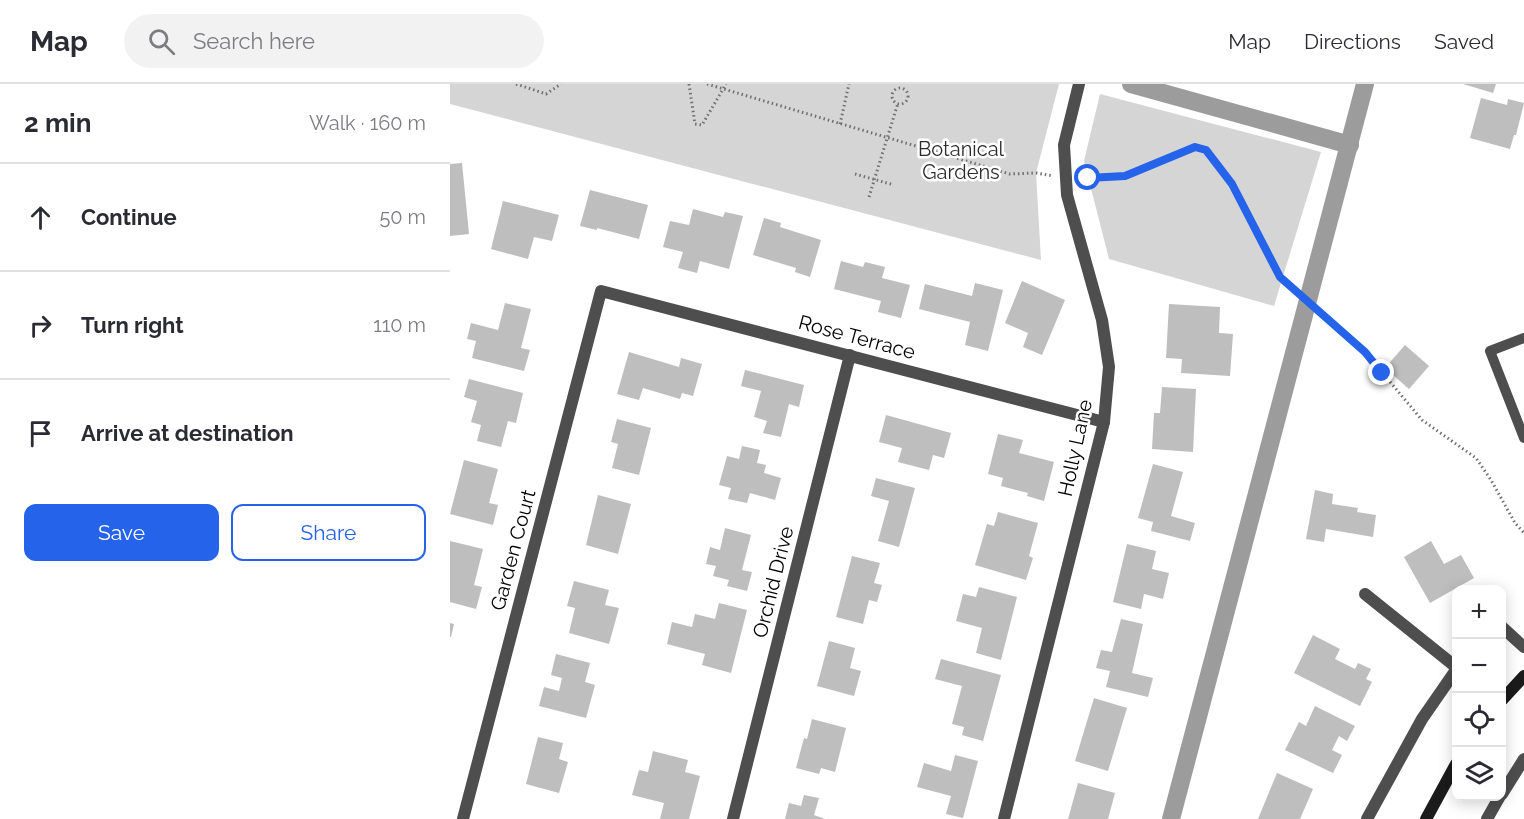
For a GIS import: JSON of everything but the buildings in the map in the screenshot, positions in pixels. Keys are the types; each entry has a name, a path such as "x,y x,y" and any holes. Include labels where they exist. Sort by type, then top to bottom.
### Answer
{"street":[{"name":"Holly Lane","path":"1004,819 1104,422 1109,367 1102,320 1067,195 1064,145 1079,84"},
{"name":"Rose Terrace","path":"601,291 1104,422"},
{"name":"Garden Court","path":"463,819 601,291"},
{"name":"Orchid Drive","path":"733,819 850,355"},
{"path":"1365,594 1452,665"},
{"path":"1506,631 1524,647"},
{"path":"1367,819 1422,719 1452,674"},
{"path":"1506,696 1524,676"},
{"path":"1506,787 1524,759"},
{"path":"1426,819 1452,771"},
{"path":"1487,819 1498,801"}],"lane":[{"path":"1524,338 1491,351 1524,438"}],"path":[{"path":"516,84 546,94 561,84"},
{"path":"689,84 695,124 702,125 726,84"},
{"path":"707,84 1010,174 1036,173"},
{"path":"840,124 849,84"},
{"path":"904,89 908,94 907,100 902,103 898,102 893,100 893,90 904,89"},
{"path":"869,197 898,102"},
{"path":"1088,178 1125,176 1195,147 1206,150 1232,184 1280,277 1365,352 1422,420 1476,458 1515,523 1524,533"},
{"path":"855,174 894,185"}],"green space":[{"name":"Botanical Gardens","path":"450,84 1059,84 1036,173 1041,260 450,104"},
{"path":"1100,94 1321,152 1274,306 1109,259 1084,161"}],"waterway":[{"path":"1131,84 1350,145"},
{"path":"1171,819 1365,84"}],"route":[{"path":"1088,178 1125,176 1195,147 1206,150 1232,184 1280,277 1365,352 1382,373"}]}
